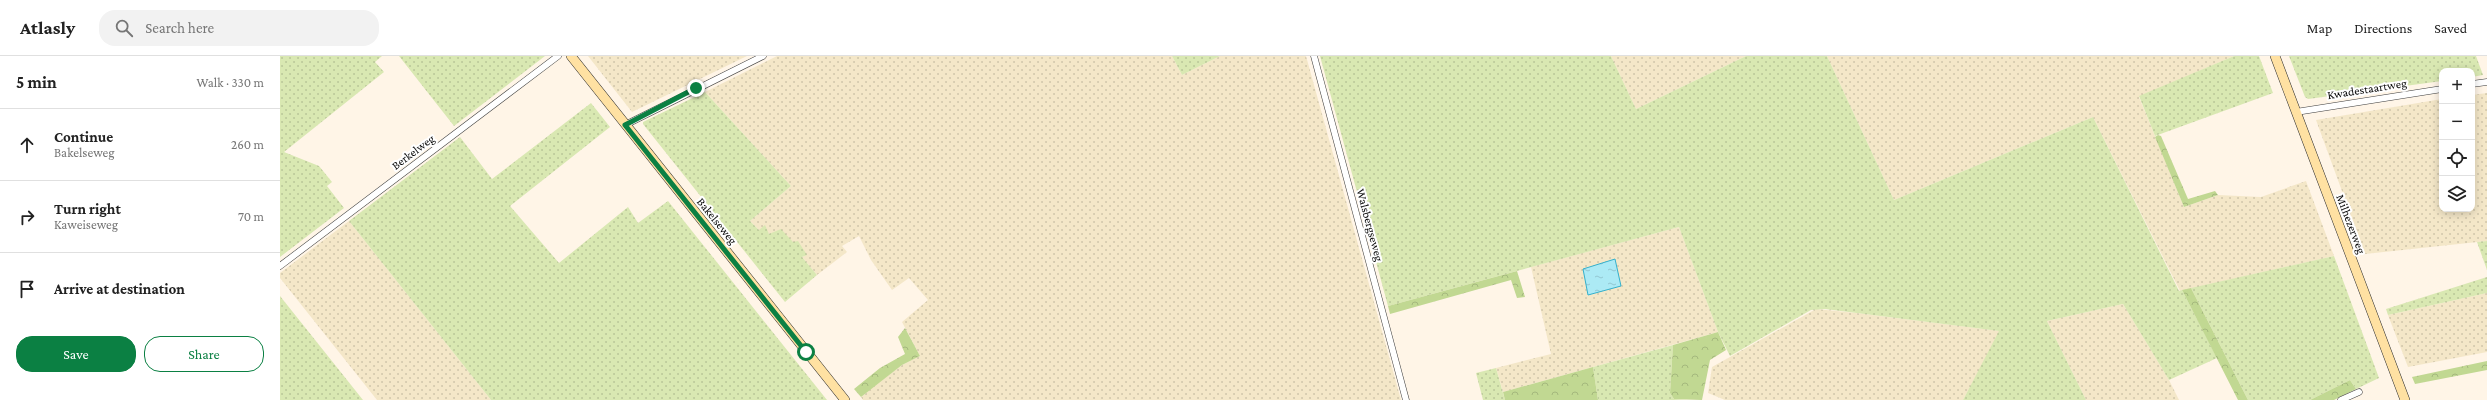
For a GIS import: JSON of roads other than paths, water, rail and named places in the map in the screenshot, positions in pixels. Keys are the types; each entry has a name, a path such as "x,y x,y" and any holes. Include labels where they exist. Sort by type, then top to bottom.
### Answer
{"main road":[{"name":"Bakelseweg","path":"571,56 845,400"},
{"name":"Milhezerweg","path":"2275,56 2405,400"}],"street":[{"name":"Berkelweg","path":"280,266 558,56"},
{"path":"625,125 763,56"},
{"name":"Walsbergseweg","path":"1314,56 1406,400"},
{"path":"2475,84 2487,82"},
{"name":"Kwadestaartweg","path":"2296,112 2439,89"},
{"path":"2342,400 2359,392"}],"water":[{"path":"1615,259 1621,286 1588,295 1583,269"}]}
